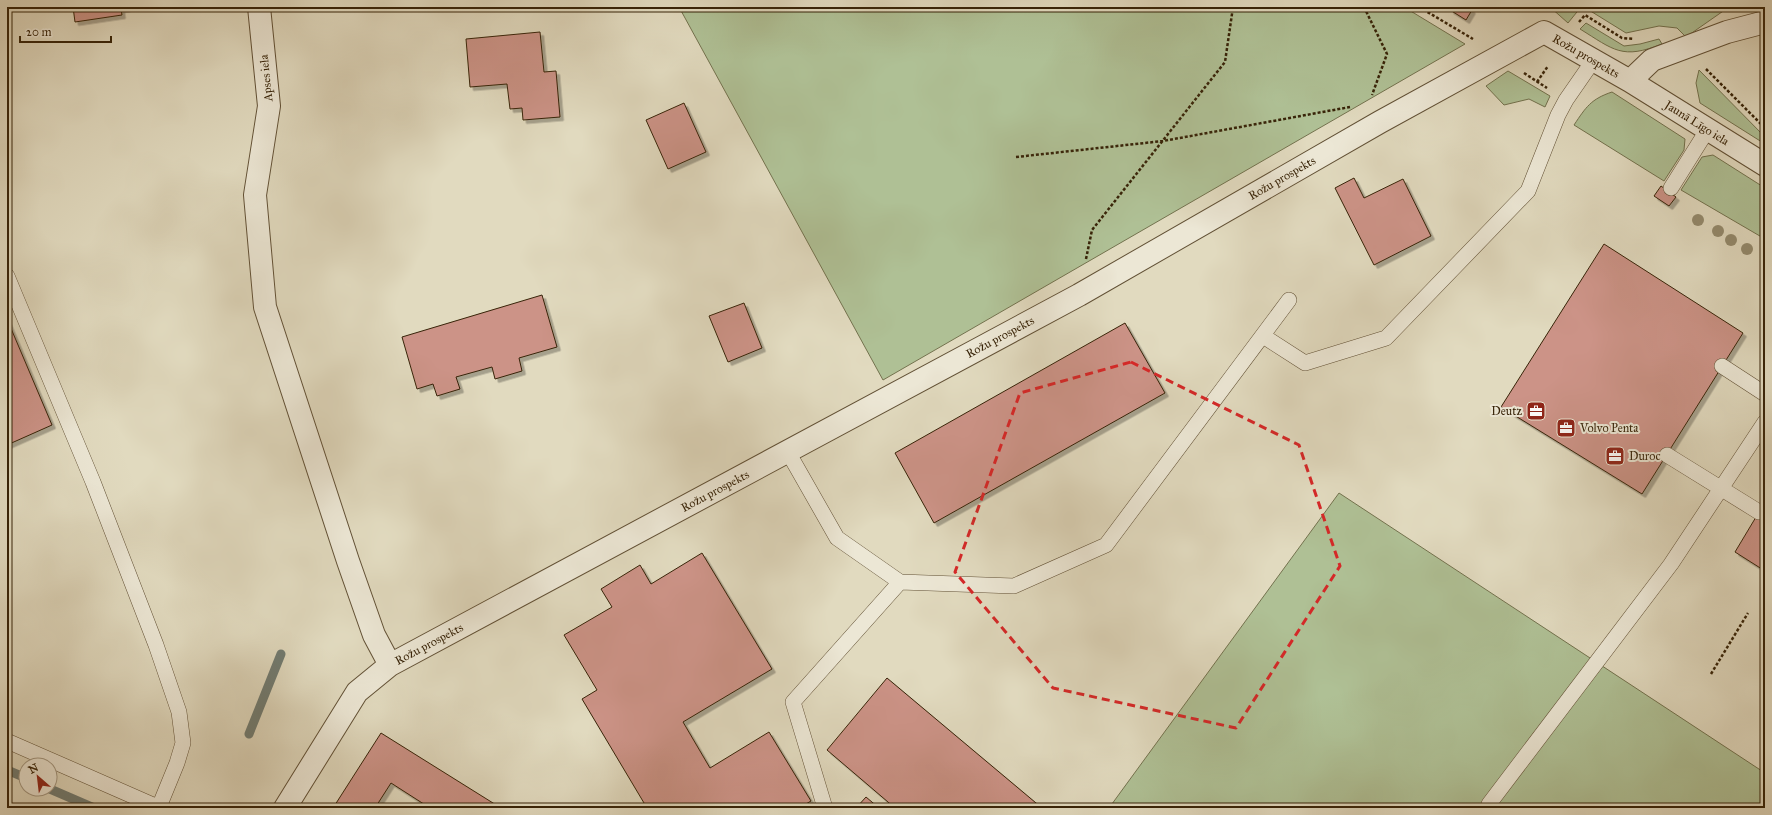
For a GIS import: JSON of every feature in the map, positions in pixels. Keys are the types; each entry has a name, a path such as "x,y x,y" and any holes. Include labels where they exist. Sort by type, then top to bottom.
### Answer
{"street":[{"name":"Apses iela","path":"259,7 270,106 255,196 265,307 348,561 374,635 390,665"},
{"name":"Rožu prospekts","path":"285,808 357,692 390,665 1079,294 1380,122 1544,32 1630,81 1652,60 1727,32 1765,22"},
{"name":"Jaunā Līgo iela","path":"1630,81 1765,165"}],"lane":[{"path":"1263,336 1305,363 1386,338 1528,191 1560,110 1593,61"},
{"path":"1671,188 1708,129"},
{"path":"7,276 93,482 156,645 179,712 183,743 177,763 159,808 7,741"},
{"path":"788,452 837,538 900,582 1014,586 1106,545 1289,300"},
{"path":"1722,366 1765,394"},
{"path":"1489,804 1671,564 1765,422"},
{"path":"1667,455 1759,512"},
{"path":"825,808 793,702 900,582"}],"path":[{"path":"1079,294 1092,230 1225,62 1234,7"},
{"path":"1364,7 1387,54 1368,103"},
{"path":"1419,7 1477,42"},
{"path":"1575,27 1585,15 1622,38 1633,40 1639,38"},
{"path":"1537,82 1550,64"},
{"path":"1702,65 1765,128"},
{"path":"1016,157 1162,141 1368,103"},
{"path":"1368,103 1380,122"},
{"path":"1711,674 1748,613"}],"highlighted area":[{"path":"1131,362 1299,445 1340,566 1236,728 1053,688 955,572 1020,393"}],"green space":[{"path":"679,7 1404,7 1465,44 883,380"},
{"path":"1550,7 1581,7 1568,23"},
{"path":"1584,7 1729,7 1686,37 1677,28 1659,26 1626,33"},
{"path":"1586,23 1624,46 1659,39 1662,44 1637,51 1627,52 1619,50 1610,47 1580,29"},
{"path":"1699,70 1765,137 1765,144 1700,103 1696,83"},
{"path":"1508,71 1550,96 1545,107 1529,99 1504,105 1486,86"},
{"path":"1612,92 1685,139 1684,150 1664,181 1574,125 1590,104"},
{"path":"1713,155 1765,188 1765,239 1681,190 1702,157"},
{"path":"1339,493 1765,773 1765,808 1109,808"}],"building":[{"path":"73,7 131,7 121,9 122,15 75,22"},
{"path":"1452,7 1468,7 1472,10 1466,20 1450,10"},
{"path":"540,32 544,72 556,71 560,117 523,120 522,108 510,109 507,84 470,87 466,39"},
{"path":"684,103 706,152 668,169 646,120"},
{"path":"1354,178 1364,198 1403,179 1431,236 1374,265 1335,188"},
{"path":"1661,186 1676,197 1669,206 1654,196"},
{"path":"1604,244 1743,333 1642,494 1501,407"},
{"path":"542,295 557,347 519,358 522,371 495,379 492,367 456,377 460,389 437,396 433,384 417,389 402,337"},
{"path":"744,303 762,348 728,362 709,316"},
{"path":"7,319 52,425 7,445"},
{"path":"1125,323 1165,393 934,523 895,453"},
{"path":"1765,502 1765,571 1735,552"},
{"path":"702,553 772,669 683,722 710,768 769,732 811,801 799,808 647,808 582,699 597,690 564,635 612,607 601,589 640,565 651,584"},
{"path":"887,678 1042,808 895,808 827,750"},
{"path":"381,733 501,808 430,808 391,783 375,808 333,808"},
{"path":"866,797 879,808 856,808"}],"waterway":[{"path":"249,734 281,654"},
{"path":"7,770 18,775"},
{"path":"58,792 94,808"}],"place":[{"name":"Deutz","path":"1536,411"},
{"name":"Volvo Penta","path":"1566,428"},
{"name":"Duroc","path":"1615,456"}]}
